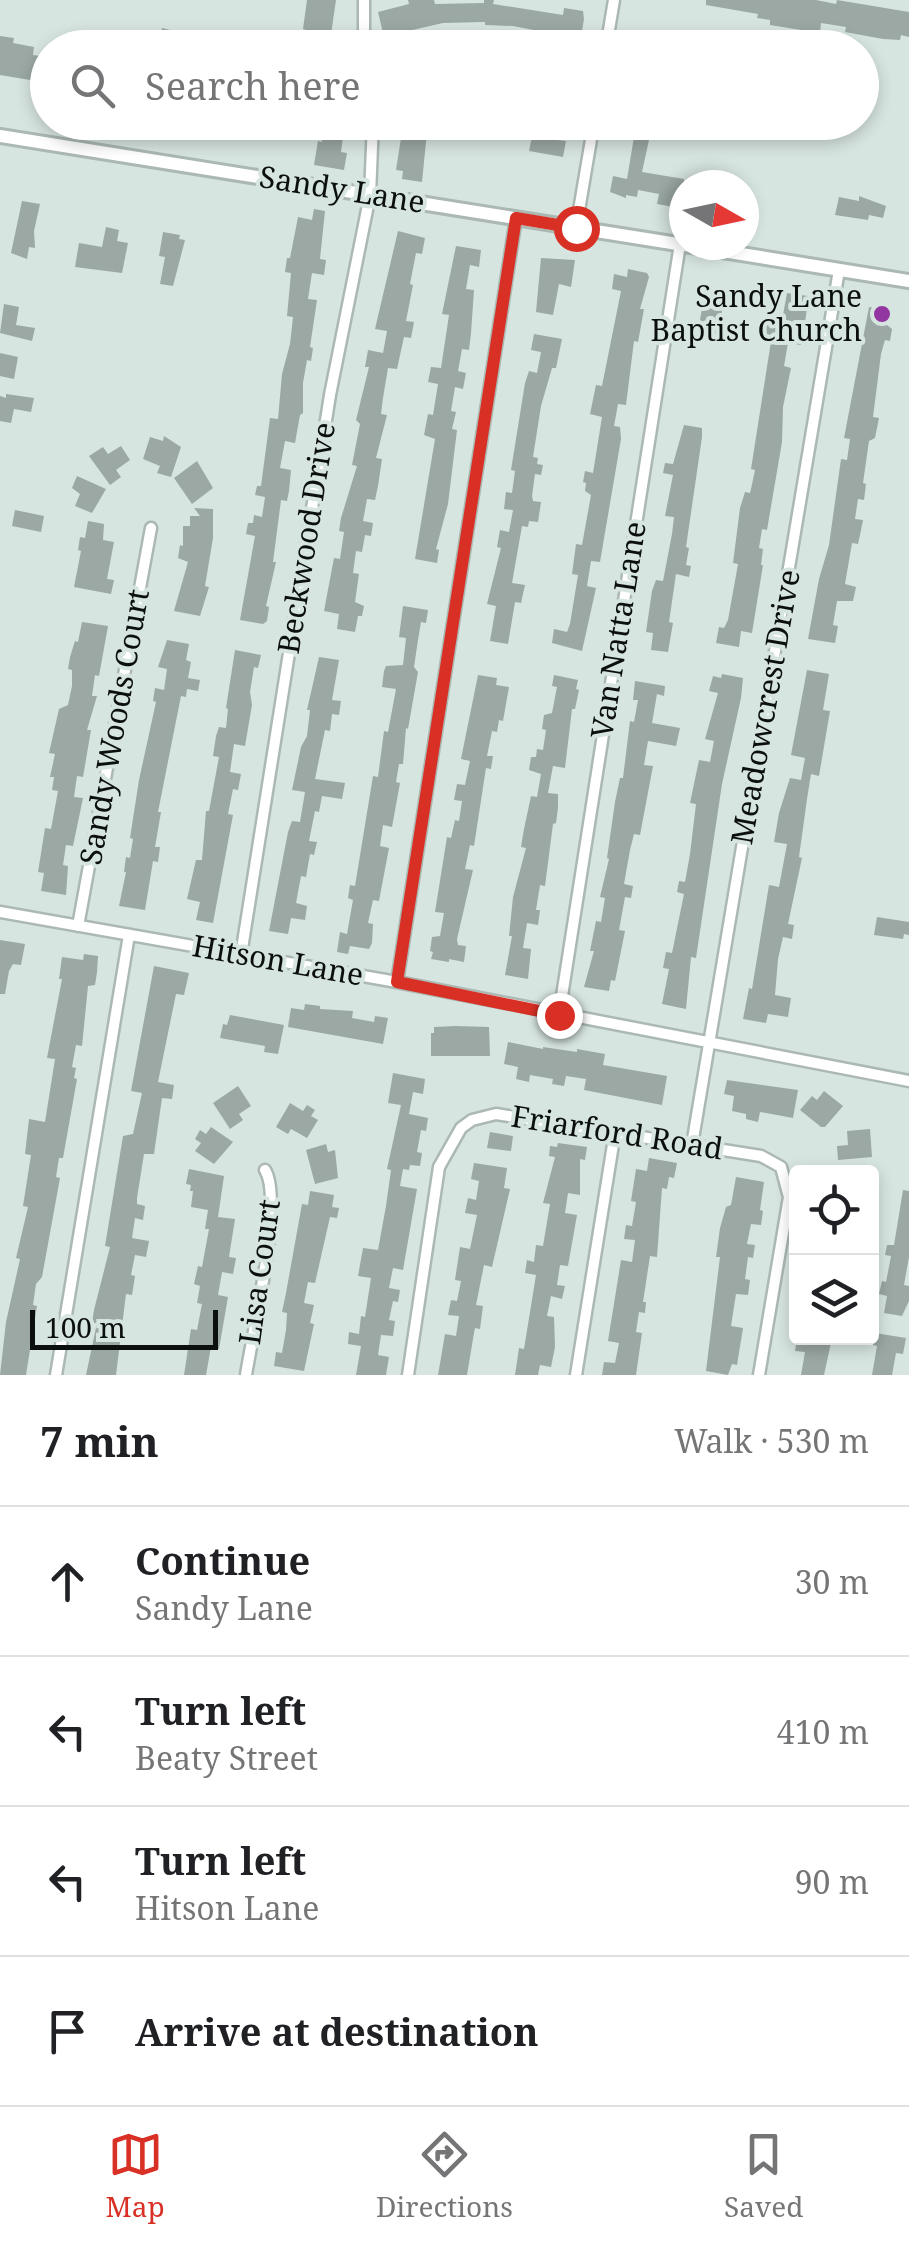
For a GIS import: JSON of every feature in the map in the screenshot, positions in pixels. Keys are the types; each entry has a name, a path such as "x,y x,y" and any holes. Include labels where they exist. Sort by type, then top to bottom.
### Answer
{"street":[{"path":"364,0 364,30"},
{"path":"609,30 614,0"},
{"name":"Sandy Lane","path":"0,136 669,243"},
{"name":"Beckwood Drive","path":"241,954 330,396 370,195 372,140"},
{"path":"576,228 591,140"},
{"path":"397,982 516,218"},
{"name":"Sandy Lane","path":"759,257 909,281"},
{"name":"Van Natta Lane","path":"559,1015 681,260"},
{"name":"Meadowcrest Drive","path":"692,1145 839,270"},
{"name":"Sandy Woods Court","path":"78,926 151,528"},
{"name":"Hitson Lane","path":"0,912 397,982 909,1081"},
{"path":"56,1375 128,935"},
{"name":"Friarford Road","path":"408,1375 439,1167 461,1128 472,1120 496,1114 773,1160 781,1167 786,1182 786,1214 759,1375"},
{"path":"576,1375 615,1132"},
{"name":"Lisa Court","path":"246,1375 272,1209 272,1181 266,1170"}],"building":[{"path":"307,0 336,0 332,30 303,29"},
{"path":"408,0 434,0 435,4 494,0 493,4 563,15 564,8 583,11 584,19 582,30 534,30 485,22 382,30 378,12 409,4"},
{"path":"706,0 816,0 836,4 837,0 909,12 909,37 883,39 879,38 879,30 845,30 846,27 821,23 820,30 801,30 770,25 770,20 757,18 758,14 706,5"},
{"path":"0,36 30,46 30,80 0,75"},
{"path":"343,140 341,152 347,153 344,170 314,165 318,141"},
{"path":"401,140 426,140 422,182 402,179 403,171 396,170"},
{"path":"531,140 566,141 563,157 529,151"},
{"path":"634,140 649,140 642,172 669,176 669,206 657,204 659,194 638,190 637,197 626,198 610,192 613,176 627,179"},
{"path":"859,196 886,206 883,218 835,215 839,197 859,201"},
{"path":"22,201 40,204 35,248 29,247 27,259 11,253"},
{"path":"314,209 325,211 320,259 326,260 324,275 312,273 308,299 317,300 310,347 313,348 311,361 307,360 303,413 295,443 285,441 280,468 291,470 289,491 287,501 281,500 276,562 266,606 267,621 263,624 240,620 255,536 246,534 254,515 262,517 265,497 255,495 257,486 261,486 270,418 278,419 282,374 290,344 293,317 287,316 291,273 285,272 287,258 298,217 312,220"},
{"path":"106,227 119,230 117,241 128,243 122,273 75,267 79,243 102,247"},
{"path":"398,231 425,238 422,254 416,253 410,284 413,285 406,321 414,322 411,338 404,337 397,369 388,368 381,414 387,415 376,458 382,459 378,486 375,500 367,499 363,521 373,523 371,536 365,535 362,552 356,551 353,573 359,574 355,602 364,606 355,632 337,629 339,614 324,611 334,558 340,559 344,532 339,531 341,518 357,466 352,465 360,424 356,420 369,367 365,367 368,350 383,353 387,331 375,329"},
{"path":"163,232 185,240 173,286 160,284 165,257 159,256"},
{"path":"456,246 481,250 479,267 470,265 466,289 474,290 471,333 469,350 462,349 458,371 466,373 463,389 455,387 451,411 456,412 452,429 457,430 448,504 436,549 437,563 415,559 435,439 424,435 428,414 433,415 438,384 428,382 431,367 441,368 449,315 442,314"},
{"path":"541,258 575,260 571,287 559,284 553,315 536,312"},
{"path":"628,269 647,273 649,277 640,309 644,309 638,342 634,341 626,405 618,404 614,426 620,427 621,439 600,562 591,561 587,586 596,588 582,651 552,643 554,629 567,632 570,624 578,575 572,574 576,544 582,545 591,495 585,491 583,482 585,471 593,473 602,417 590,414 596,385 602,386 621,291 612,289 614,274 627,277"},
{"path":"787,293 808,296 806,316 801,345 788,343 784,366 791,368 783,407 782,442 767,530 762,529 759,548 763,549 763,565 752,633 741,631 739,647 716,643 719,627 724,628 728,620 738,564 733,563 740,508 745,492 750,493 755,470 751,469 772,335 764,334 766,324 781,326"},
{"path":"704,298 724,302 717,334 704,331 705,326 699,325"},
{"path":"4,304 19,307 16,325 35,328 32,341 0,333"},
{"path":"869,307 889,310 887,325 892,329 890,341 885,340 881,354 873,417 879,418 875,438 869,441 864,500 858,499 855,519 863,520 858,544 852,543 845,584 856,587 853,601 837,601 835,643 808,639 829,545 841,459 847,460 850,439 844,438"},
{"path":"534,334 562,339 541,406 533,457 543,465 541,475 535,474 532,496 533,501 541,502 538,522 529,521 528,527 522,526 512,583 525,585 521,603 515,602 508,644 490,641 496,606 487,604 501,548 497,547 500,530 509,532 513,510 504,509 506,492 512,493 515,471 511,470 525,383 529,371 537,373 541,352 531,350"},
{"path":"0,353 18,357 14,379 0,376"},
{"path":"6,394 34,398 31,412 14,409 11,423 0,421 0,396 6,398"},
{"path":"684,425 702,428 702,437 686,547 686,565 691,566 689,577 676,574 668,652 651,650 653,633 646,632 652,591 656,580 663,581 674,517 665,516 673,475 663,473 665,463 673,464"},
{"path":"164,436 181,447 171,477 157,473 160,466 143,459 150,437 163,441"},
{"path":"121,446 130,460 116,470 121,477 110,485 89,456 103,447 108,454"},
{"path":"197,461 213,488 192,504 174,478"},
{"path":"77,476 106,489 92,513 75,506 80,494 72,488"},
{"path":"194,508 213,509 205,586 209,587 200,616 174,611 188,562 178,558 180,545 183,546 183,526 190,526 190,516 200,516"},
{"path":"15,510 44,516 41,532 12,526"},
{"path":"88,521 104,524 103,540 114,542 107,579 114,580 111,594 74,587 80,537 85,538"},
{"path":"403,606 428,610 426,623 421,622 414,667 418,672 403,764 399,764 396,782 400,783 392,827 383,825 380,846 389,848 379,901 373,900 368,923 373,924 372,943 369,949 350,946 348,954 337,952 340,932 347,934 353,900 348,898 350,885 355,886 373,776 378,777 384,731 388,732 396,689 382,687 384,671 386,666 403,665 406,638 399,637"},
{"path":"82,622 108,626 99,676 95,675 92,696 97,696 87,730 91,730 83,777 77,776 74,797 83,798 73,846 66,845 66,895 41,891 44,873 38,872 45,828 51,829 58,791 52,790 54,777 50,777 55,754 49,753 59,709 68,705 72,686 70,657"},
{"path":"167,640 189,644 188,678 200,680 198,691 187,689 186,697 181,696 158,812 158,862 153,861 145,910 119,906 156,702 155,688 164,690 167,669 158,667"},
{"path":"235,650 261,655 258,668 254,667 245,746 234,744 230,772 241,774 228,814 233,815 213,923 196,920 200,902 187,899 196,860 202,860 206,811 219,757 213,756 216,736 219,727 226,728"},
{"path":"319,657 339,660 332,700 341,701 339,715 332,714 330,731 325,730 315,779 345,783 342,799 322,796 319,812 315,811 309,841 317,842 314,855 310,854 306,877 301,876 296,903 307,906 305,920 291,918 288,934 269,931 288,832 292,821 300,822 305,792 292,790 307,736 307,710"},
{"path":"807,670 829,674 823,710 830,711 819,776 811,774 799,857 802,858 788,924 794,925 792,939 783,937 778,959 775,995 791,998 788,1017 768,1014 766,1023 743,1019 749,988 752,989 769,885 779,887 787,844 774,842 779,813 790,778 801,780 805,758 791,755"},
{"path":"722,674 743,678 741,698 722,784 696,958 691,957 686,1009 662,1004 669,969 663,968 666,952 672,953 684,894 677,892 679,881 685,882 690,854 696,804 690,803 699,760 710,762 714,741 705,739 718,693 709,691 713,676 721,678"},
{"path":"478,675 497,678 496,685 509,687 503,721 499,720 497,732 492,731 487,756 493,756 491,769 486,768 474,846 470,845 465,869 473,870 457,939 458,945 466,946 464,962 449,962 431,959 430,951 432,937 440,936 444,913 435,912 447,837 451,838 455,820 459,821 462,801 454,800 457,784 465,785 470,761 461,759"},
{"path":"554,675 578,680 579,690 572,709 565,768 553,766 548,793 558,794 558,808 545,886 540,885 538,925 527,923 523,948 531,949 528,979 505,975 513,897 526,848 521,847 524,829 531,796 537,797 541,774 529,770 531,757 536,757 537,749 543,750 544,715 552,713 557,687 552,686"},
{"path":"635,681 665,686 664,696 657,694 652,723 680,728 676,746 648,741 644,765 653,766 640,835 634,834 630,850 624,884 633,886 631,898 625,897 619,930 625,931 615,981 611,980 609,991 584,987 594,951 590,951 596,921 601,922 605,898 600,897 615,802 623,778 630,721 634,722 638,700 633,700"},
{"path":"877,917 909,922 909,935 904,934 903,939 874,935"},
{"path":"0,940 25,944 21,965 13,964 9,971 5,994 0,994"},
{"path":"84,954 98,956 97,972 95,985 88,986 82,1046 76,1045 72,1067 76,1068 77,1079 63,1158 59,1158 56,1177 60,1178 42,1277 36,1284 33,1305 37,1306 26,1375 0,1375 6,1322 20,1259 16,1258 28,1207 23,1206 31,1155 25,1154 29,1119 45,1122 55,1059 47,1058 62,979 62,957 83,960"},
{"path":"154,966 189,973 184,995 176,994 158,1082 174,1085 172,1099 162,1098 154,1154 144,1154 137,1198 137,1204 145,1206 143,1220 135,1218 132,1238 149,1241 146,1257 135,1255 132,1295 126,1294 116,1375 86,1375 97,1323 92,1323 94,1310 110,1247 105,1246 123,1136 133,1134 142,1093 131,1091"},
{"path":"305,1004 353,1011 352,1018 374,1022 375,1016 388,1018 383,1044 288,1027 291,1008 304,1010"},
{"path":"230,1015 284,1025 278,1054 264,1052 265,1046 220,1038"},
{"path":"434,1027 489,1027 490,1056 431,1056"},
{"path":"508,1042 605,1054 603,1065 667,1076 662,1105 584,1090 586,1079 566,1076 564,1086 552,1084 553,1079 530,1075 529,1082 516,1079 518,1067 504,1064"},
{"path":"393,1073 425,1079 423,1094 413,1092 409,1114 428,1118 417,1152 422,1153 420,1166 403,1169 400,1186 417,1189 403,1270 393,1268 389,1288 400,1290 389,1320 395,1321 393,1336 381,1335 378,1355 389,1357 386,1375 356,1375 361,1346 348,1344 349,1332 359,1334 361,1316 365,1317 371,1278 358,1276 363,1248 378,1250 386,1206 391,1170 387,1169 401,1105 388,1103"},
{"path":"727,1080 798,1090 793,1118 760,1112 758,1122 732,1111 734,1096 724,1094"},
{"path":"238,1086 251,1106 239,1114 243,1120 230,1129 213,1103"},
{"path":"824,1091 843,1106 821,1127 800,1110 812,1096 817,1100"},
{"path":"290,1103 303,1111 307,1105 315,1110 311,1116 318,1120 307,1138 291,1129 288,1134 276,1127"},
{"path":"211,1127 233,1142 214,1164 195,1151 201,1143 195,1139 200,1130 206,1134"},
{"path":"870,1129 872,1157 838,1160 837,1146 848,1145 847,1131"},
{"path":"490,1132 513,1136 511,1151 487,1148"},
{"path":"558,1143 587,1147 585,1160 580,1159 580,1195 568,1193 565,1213 577,1215 568,1266 560,1265 557,1285 565,1286 562,1299 551,1296 547,1316 554,1317 555,1347 551,1367 540,1365 538,1375 515,1375 519,1348 524,1349 536,1275 525,1273 527,1260 534,1262 536,1245 543,1246 550,1204 543,1203 555,1157 549,1156 550,1146 557,1147"},
{"path":"326,1144 328,1152 335,1150 338,1178 315,1184 306,1150"},
{"path":"649,1158 677,1163 674,1178 669,1177 667,1189 662,1188 657,1257 650,1256 645,1313 639,1312 636,1332 642,1333 636,1375 602,1375 604,1362 615,1363 619,1343 608,1341 621,1260 632,1262 635,1240 624,1239 626,1225 632,1226 636,1169 647,1171"},
{"path":"474,1163 507,1168 504,1188 510,1189 492,1267 484,1265 476,1305 483,1306 480,1329 475,1328 467,1375 438,1375 445,1334 456,1336 459,1316 448,1315 451,1300 457,1301 461,1281 455,1280 460,1247 470,1249 477,1215 465,1213 468,1198 476,1200 479,1181 471,1179"},
{"path":"189,1169 224,1176 218,1217 235,1219 229,1257 236,1258 233,1274 222,1272 218,1295 228,1297 219,1349 211,1347 206,1375 184,1375 191,1329 197,1330 202,1304 197,1303 200,1286 194,1284 198,1266 202,1267 209,1229 205,1229 208,1210 191,1207 193,1191 186,1184"},
{"path":"736,1177 764,1182 760,1210 763,1211 761,1225 751,1224 747,1244 755,1245 753,1258 748,1257 748,1295 736,1294 731,1326 743,1328 737,1365 732,1364 728,1375 706,1371 720,1228 726,1207 731,1205"},
{"path":"903,1190 909,1191 909,1257 904,1285 909,1286 909,1301 902,1316 884,1313 887,1296 879,1294 882,1281 886,1282 891,1256 885,1255 887,1245 894,1245"},
{"path":"310,1191 334,1195 332,1207 339,1208 337,1218 330,1217 315,1283 308,1282 304,1303 314,1305 310,1323 314,1324 304,1371 274,1366 276,1352 282,1353 286,1330 287,1313 282,1312 302,1204 308,1205"},
{"path":"879,1334 906,1338 903,1354 896,1353 892,1375 872,1375 877,1346 873,1345 879,1345"},
{"path":"796,1345 830,1345 824,1375 801,1375 805,1352 795,1351"}],"place":[{"name":"Sandy Lane Baptist Church","path":"882,314"}],"route":[{"path":"559,1015 397,982 516,218 576,228"}]}
